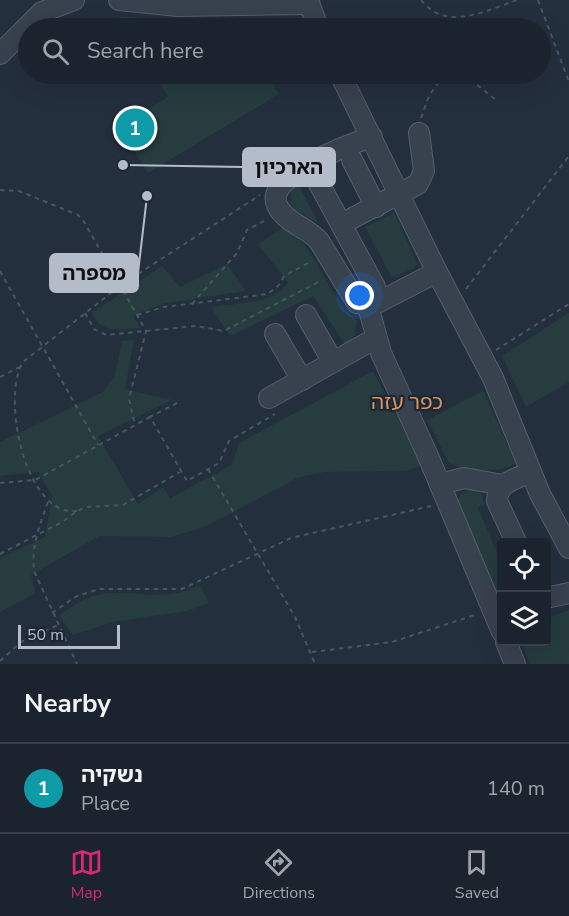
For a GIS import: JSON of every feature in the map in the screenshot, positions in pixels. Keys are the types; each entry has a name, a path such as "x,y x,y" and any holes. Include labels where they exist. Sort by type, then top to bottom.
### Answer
{"street":[{"path":"36,18 42,12 74,0"},
{"path":"128,1 178,6 308,2 314,18"},
{"path":"0,54 18,36"},
{"path":"345,84 437,272 483,358 505,404 531,472 569,548"},
{"path":"341,224 400,196 418,184 424,171 419,133"},
{"path":"372,138 339,149 280,184 275,200 282,212 313,234 357,303 368,306 437,272"},
{"path":"352,160 376,207"},
{"path":"316,178 375,287"},
{"path":"368,306 376,338 444,493 497,622"},
{"path":"306,315 333,363"},
{"path":"275,334 302,380"},
{"path":"274,405 302,380 376,338"},
{"path":"500,493 531,472"},
{"path":"444,493 464,478 500,493 514,538"},
{"path":"551,516 569,531"},
{"path":"556,596 569,582"},
{"path":"508,646 515,664"}],"path":[{"path":"421,0 430,12 448,17 471,16 518,0"},
{"path":"538,0 545,18"},
{"path":"551,34 569,82"},
{"path":"419,133 423,110 438,84"},
{"path":"476,84 495,99"},
{"path":"453,301 473,282 569,156"},
{"path":"0,377 20,368 43,346 121,285 246,203 280,184"},
{"path":"0,190 19,191 78,216 121,285 146,331 129,399 135,425"},
{"path":"192,304 237,253 247,230 282,212"},
{"path":"137,315 164,307 268,294 280,284 284,276 327,254"},
{"path":"0,271 98,446"},
{"path":"85,313 94,329 106,335 195,326 224,331 337,272"},
{"path":"483,358 569,304"},
{"path":"20,368 16,378 15,428 35,480 48,502 67,512 77,511"},
{"path":"0,483 35,480 177,403"},
{"path":"150,417 187,481 219,463 229,441 274,405"},
{"path":"208,469 299,624 315,664"},
{"path":"0,554 77,511 86,507 123,505 181,471"},
{"path":"52,613 75,597 99,589 182,589 291,538 444,493"},
{"path":"48,502 37,535 33,558 34,571 77,664"},
{"path":"312,652 392,642 492,610"},
{"path":"0,661 21,642 58,625"}],"green space":[{"path":"160,84 273,84 279,94 148,173 119,126 168,97"},
{"path":"298,184 319,224 294,209 290,204 291,188"},
{"path":"394,213 417,263 414,268 392,278 365,227"},
{"path":"284,227 306,248 337,298 357,320 355,335 346,346 313,296 230,336 211,307 254,302 282,290 288,282 258,244"},
{"path":"227,264 246,291 166,303 133,315 140,328 106,328 96,320 92,313 162,266 180,287"},
{"path":"569,313 569,382 526,407 502,356"},
{"path":"134,340 125,389 172,400 98,436 138,504 163,487 170,498 232,465 239,443 373,371 424,465 405,471 324,472 297,478 207,526 171,537 99,536 31,575 35,593 0,612 0,558 45,537 52,495 38,472 0,476 0,442 103,392 115,375 122,341"},
{"path":"483,391 516,463 491,471 475,470 449,463 427,420"},
{"path":"477,490 483,496 484,505 478,508 497,553 497,598 456,508 461,493"},
{"path":"200,585 209,603 187,611 113,622 73,635 59,615 84,600 101,594 170,594"},
{"path":"569,610 569,664 530,664 523,646 551,646 551,617"}],"place":[{"name":"נשקיה","path":"135,128"},
{"name":"הארכיון","path":"123,165"},
{"name":"מספרה","path":"147,196"}],"district":[{"name":"כפר עזה","path":"407,402"}]}
